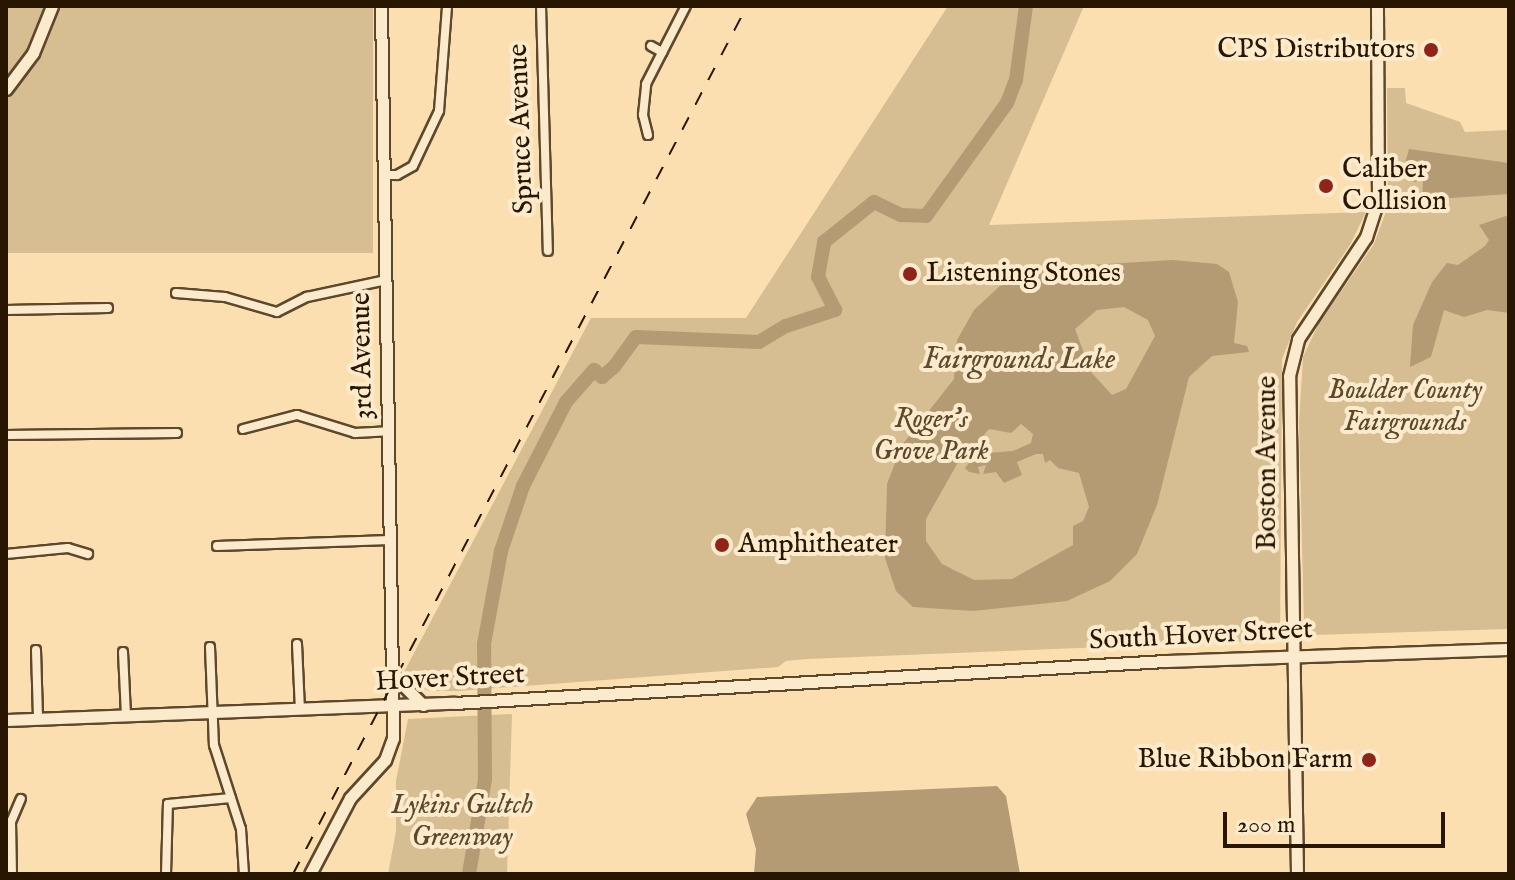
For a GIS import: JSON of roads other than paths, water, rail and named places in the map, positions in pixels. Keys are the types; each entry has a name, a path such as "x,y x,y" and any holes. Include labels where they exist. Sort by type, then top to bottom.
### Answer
{"street":[{"path":"7,88 33,53 52,6"},
{"name":"3rd Avenue","path":"310,874 353,793 388,755 392,674 381,6"},
{"path":"384,175 397,175 413,166 439,111 447,6"},
{"name":"Spruce Avenue","path":"541,6 548,251"},
{"path":"648,135 644,97 662,52 685,8 674,6"},
{"name":"Boston Avenue","path":"1297,874 1291,361 1307,322 1366,237 1378,200 1377,6"},
{"path":"651,46 662,52"},
{"path":"176,293 225,297 277,312 307,297 386,280"},
{"path":"6,310 108,308"},
{"path":"243,429 297,415 355,433 388,431"},
{"path":"6,435 177,433"},
{"path":"217,546 390,540"},
{"path":"6,554 68,548 88,554"},
{"path":"297,644 300,709"},
{"path":"210,647 213,728 243,839 244,874"},
{"name":"South Hover Street","path":"895,674 1294,655 1509,649"},
{"path":"36,650 38,719"},
{"path":"123,652 126,716"},
{"path":"392,674 423,705"},
{"name":"Hover Street","path":"6,720 504,701 895,674"},
{"path":"166,874 168,804 231,798"},
{"path":"12,874 11,822 21,799"}],"water":[{"path":"1409,149 1509,163 1509,194 1422,200 1423,180 1414,182 1404,167"},
{"path":"1509,215 1509,313 1487,310 1464,317 1444,310 1431,357 1410,367 1413,325 1432,282 1447,263 1458,265 1485,246 1489,240 1479,225"},
{"name":"Fairgrounds Lake","path":"1173,260 1217,264 1229,272 1238,302 1234,343 1247,346 1249,352 1212,356 1189,377 1157,505 1137,554 1110,581 1067,601 973,611 913,607 896,591 885,558 887,484 902,445 954,379 957,340 974,310 1002,284 1039,268","holes":["1124,307 1148,320 1155,336 1126,389 1112,395 1091,372 1075,329 1097,310","1021,424 1033,434 1031,443 1013,451 987,453 982,437 989,429 1011,433","965,450 973,458 965,468 969,472 980,474 978,467 986,465 983,474 996,472 1004,483 1022,475 1017,462 1043,454 1045,463 1050,460 1058,468 1079,473 1089,507 1083,521 1073,526 1073,545 1012,579 974,580 942,564 926,541 926,519"]},
{"path":"997,786 1006,796 1020,874 754,874 756,849 746,814 757,797"}],"waterway":[{"path":"469,874 485,779 484,644 501,551 523,486 566,402 594,370 602,377 614,367 636,337 759,342 786,326 835,310 818,277 824,242 874,202 901,215 926,216 1007,103 1016,80 1026,6"}],"railway":[{"path":"293,874 747,6"}],"place":[{"name":"CPS Distributors","path":"1431,50"},
{"name":"Caliber Collision","path":"1326,186"},
{"name":"Listening Stones","path":"910,274"},
{"name":"Amphitheater","path":"722,545"},
{"name":"Blue Ribbon Farm","path":"1369,760"}],"park label":[{"name":"Boulder County Fairgrounds","path":"1405,407"},
{"name":"Roger's Grove Park","path":"931,436"},
{"name":"Lykins Gultch Greenway","path":"462,822"}]}
